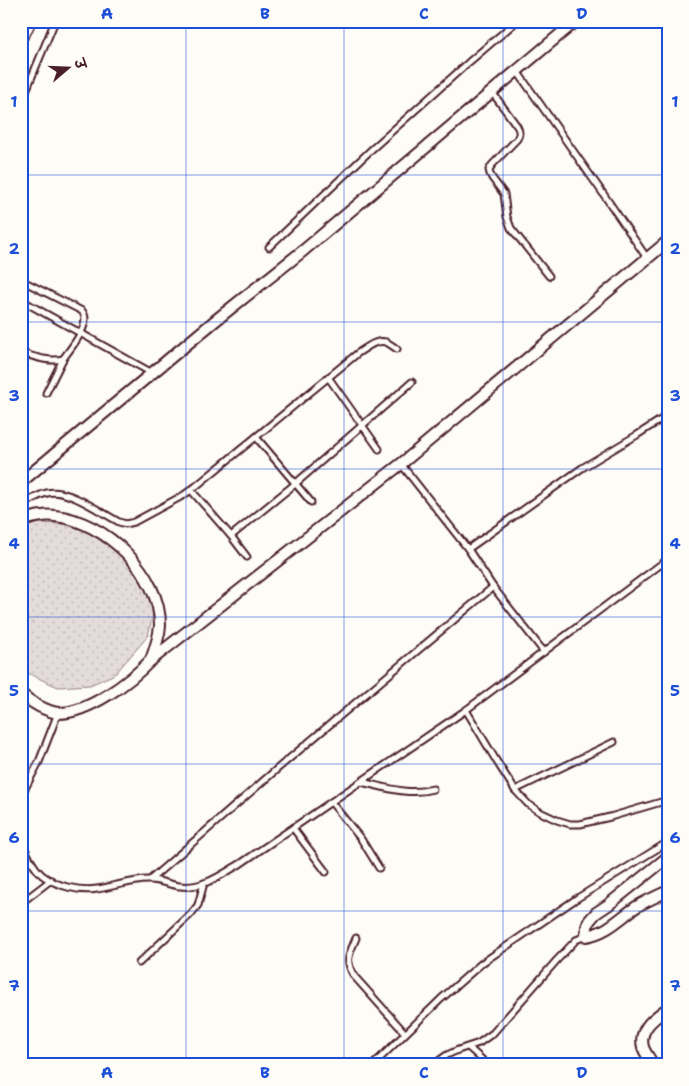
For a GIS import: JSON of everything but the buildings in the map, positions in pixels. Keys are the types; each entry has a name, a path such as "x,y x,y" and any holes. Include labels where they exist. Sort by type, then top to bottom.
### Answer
{"highway":[{"path":"21,32 26,21"}],"street":[{"path":"21,482 216,320 304,250 576,21"},
{"path":"21,694 39,706 58,713 88,706 128,680 401,464 668,241"},
{"path":"21,521 43,516 55,516 84,523 107,536 133,561 152,589 159,613 158,639 151,660"},
{"path":"668,857 608,906 596,913 586,927 586,936 600,933 637,907 668,891"},
{"path":"653,1065 643,1047 644,1029 668,1008"}],"lane":[{"path":"21,103 55,21"},
{"path":"269,247 372,149 517,21"},
{"path":"517,71 647,258"},
{"path":"492,92 517,126 520,134 492,165 489,170 490,174 504,194 507,217 511,228 549,276"},
{"path":"21,280 84,314 86,317 81,333 63,359 46,393"},
{"path":"21,300 152,373"},
{"path":"21,505 46,493 57,492 69,494 118,522 126,524 134,522 191,490 358,353 374,343 380,342 386,342 397,349"},
{"path":"25,354 45,360 63,359"},
{"path":"328,377 380,449"},
{"path":"231,536 295,484 412,382"},
{"path":"468,549 582,468 668,415"},
{"path":"256,437 311,502"},
{"path":"401,464 468,549 493,587 544,652"},
{"path":"191,490 247,557"},
{"path":"21,839 33,864 42,875 71,888 96,890 151,879 179,886 194,887 212,880 240,864 466,710 668,559"},
{"path":"151,879 277,769 493,587"},
{"path":"466,710 515,790 528,804 540,812 570,824 580,824 668,800"},
{"path":"21,796 39,762 58,713"},
{"path":"515,790 614,742"},
{"path":"361,782 409,792 433,789"},
{"path":"331,802 361,840 379,868"},
{"path":"292,828 326,872"},
{"path":"374,1065 441,999 482,963 576,899 668,842"},
{"path":"21,902 51,880"},
{"path":"139,963 191,914 198,905 204,883"},
{"path":"433,1065 447,1055 479,1043 493,1033 576,940 586,936"},
{"path":"356,938 348,966 354,976 406,1033"},
{"path":"468,1047 488,1065"}],"shaded area":[{"path":"40,523 79,525 124,554 140,574 154,609 148,636 115,674 90,685 58,687 27,673 21,667 21,528"}]}
